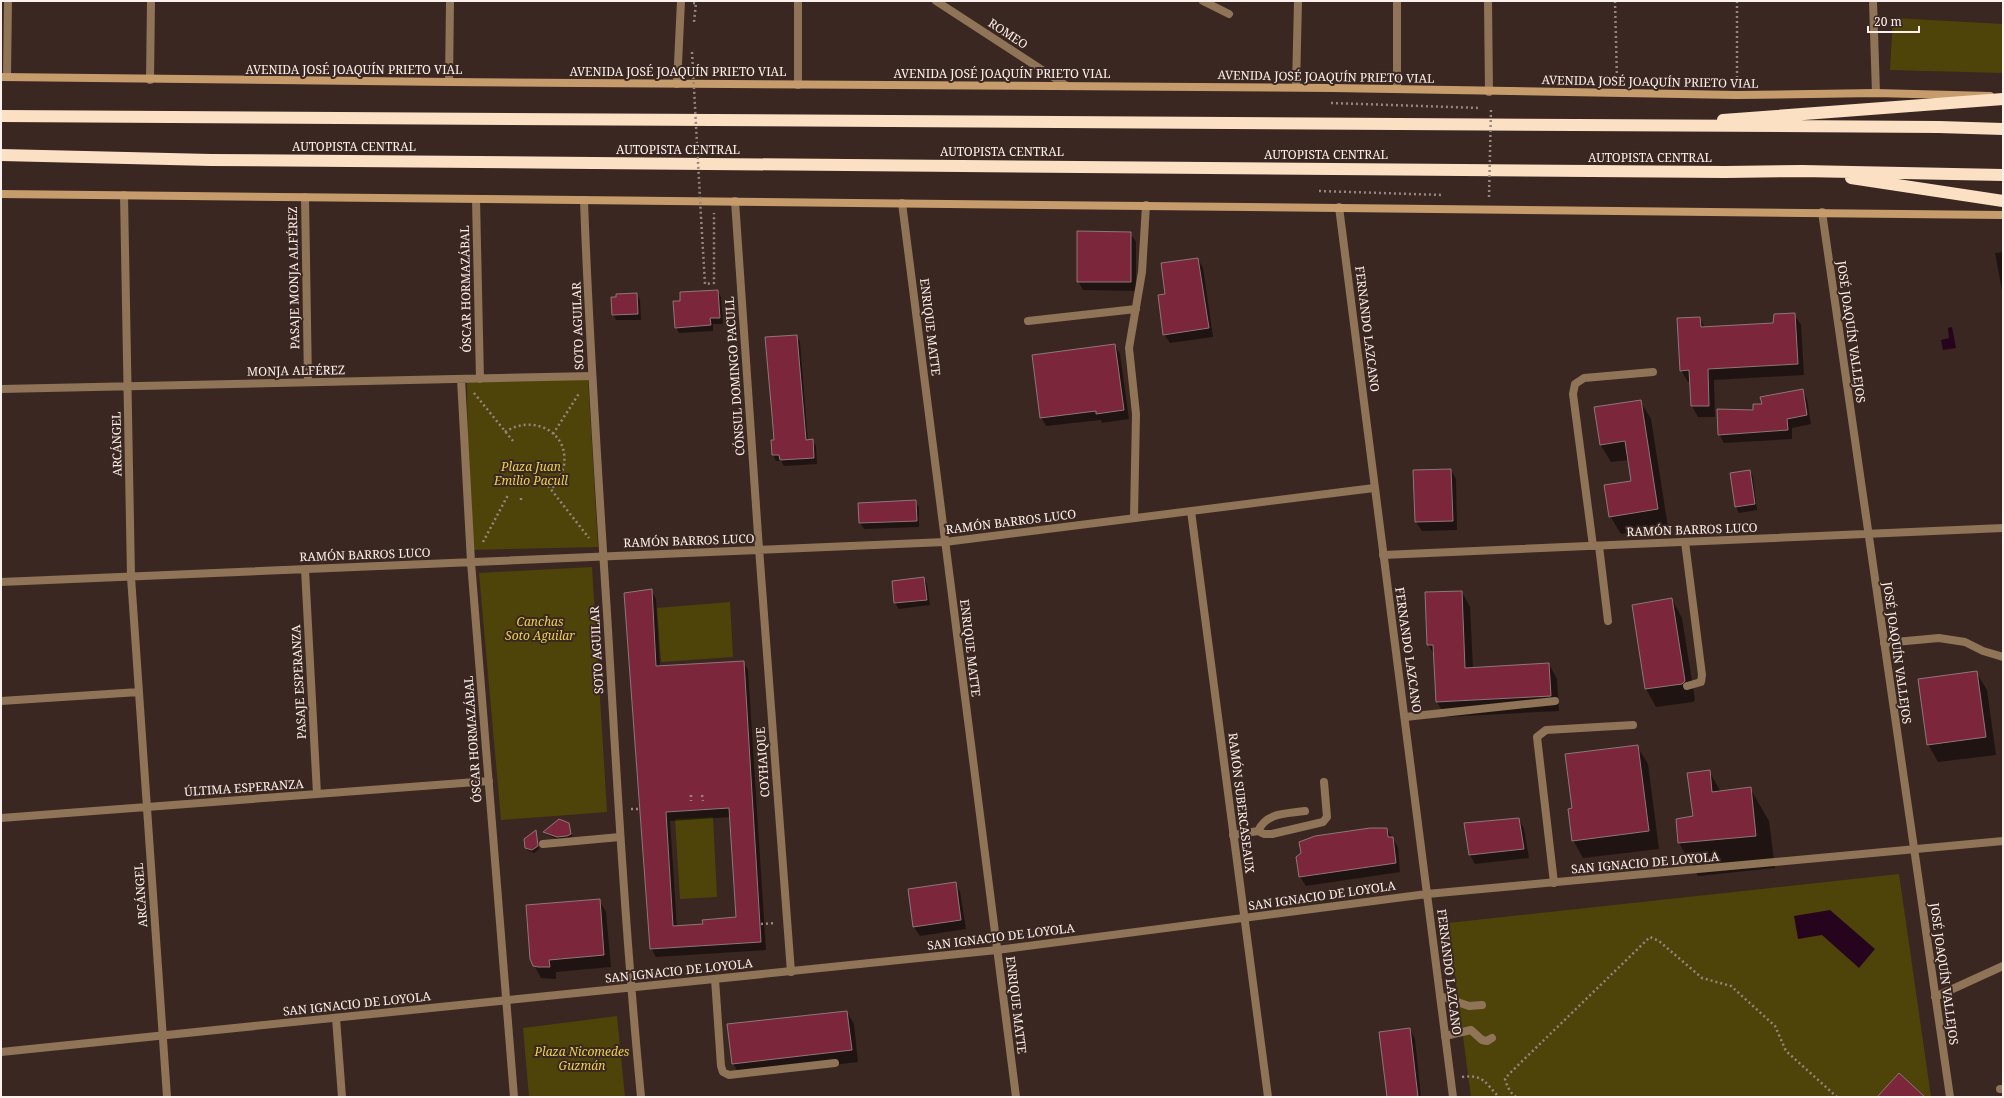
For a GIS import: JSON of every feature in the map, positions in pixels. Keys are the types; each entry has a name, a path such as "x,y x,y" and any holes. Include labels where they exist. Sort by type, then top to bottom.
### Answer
{"highway":[{"path":"1688,126 1735,118 2003,98"},
{"path":"1,116 2003,129"},
{"name":"AUTOPISTA CENTRAL","path":"1,155 219,160 1717,172 1802,171 2003,176"},
{"path":"1802,171 2003,200"}],"main road":[{"name":"AVENIDA JOSÉ JOAQUÍN PRIETO VIAL","path":"4,77 150,80 1296,87 1489,92 1737,95 1876,93 1973,94 2003,98"},
{"path":"1,194 2003,215"}],"street":[{"path":"4,77 8,1"},
{"path":"150,80 151,1"},
{"path":"449,82 450,1"},
{"path":"677,84 681,1"},
{"path":"798,1 798,85"},
{"name":"ROMEO","path":"936,1 1067,86"},
{"path":"1203,1 1229,14"},
{"path":"1296,87 1298,1"},
{"path":"1397,1 1397,89"},
{"path":"1488,1 1489,92"},
{"path":"1873,1 1876,93"},
{"name":"ARCÁNGEL","path":"124,195 131,577 167,1097"},
{"name":"PASAJE MONJA ALFÉREZ","path":"305,197 308,382"},
{"name":"ÓSCAR HORMAZÁBAL","path":"476,200 480,379"},
{"name":"SOTO AGUILAR","path":"584,200 592,376 620,837 630,988 641,1097"},
{"name":"CÓNSUL DOMINGO PACULL","path":"735,201 759,550"},
{"name":"ENRIQUE MATTE","path":"902,203 1016,1097"},
{"path":"1134,518 1136,414 1129,348 1142,272 1146,205"},
{"name":"FERNANDO LAZCANO","path":"1340,207 1374,488 1405,717 1453,1097"},
{"name":"JOSÉ JOAQUÍN VALLEJOS","path":"1822,212 1950,1097"},
{"path":"1028,321 1136,309"},
{"path":"1608,621 1573,394 1575,384 1584,378 1653,372"},
{"name":"MONJA ALFÉREZ","path":"1,389 592,376"},
{"name":"ÓSCAR HORMAZÁBAL","path":"461,379 472,562 514,1097"},
{"name":"RAMÓN BARROS LUCO","path":"1,582 945,542 1374,488"},
{"name":"RAMÓN SUBERCASEAUX","path":"1191,511 1268,1097"},
{"name":"RAMÓN BARROS LUCO","path":"1383,554 2003,528"},
{"path":"1685,542 1702,675 1701,682 1687,686"},
{"name":"COYHAIQUE","path":"759,550 791,972"},
{"name":"PASAJE ESPERANZA","path":"305,569 317,794"},
{"path":"1884,643 1939,638 1965,642 1983,651 2003,657"},
{"path":"1,701 139,692"},
{"path":"1405,717 1555,701"},
{"path":"1554,883 1537,737 1546,730 1633,725"},
{"name":"ÚLTIMA ESPERANZA","path":"1,818 489,781"},
{"path":"1233,834 1258,831 1264,834 1272,834 1323,822 1326,817 1324,782"},
{"path":"1258,831 1268,817 1305,811"},
{"path":"543,844 620,837"},
{"name":"SAN IGNACIO DE LOYOLA","path":"1,1052 997,950 1427,894 2003,841"},
{"path":"1935,997 2003,966"},
{"path":"715,980 721,1066 723,1072 729,1075 835,1063"},
{"path":"1440,996 1469,1006 1482,1005"},
{"path":"336,1018 342,1097"},
{"path":"1445,1036 1472,1030 1482,1040 1487,1041 1492,1038"}],"path":[{"path":"1616,1 1617,93"},
{"path":"1737,1 1737,95"},
{"path":"692,52 705,284 714,283 714,214"},
{"path":"1331,103 1492,109 1489,197 1481,196"},
{"path":"1319,191 1450,195"},
{"path":"554,434 582,388"},
{"path":"472,390 513,441"},
{"path":"505,432 514,426 535,424 554,434 560,443 564,454 564,465 561,475 551,490"},
{"path":"542,478 590,539"},
{"path":"481,546 508,495"},
{"path":"559,500 562,497"},
{"path":"691,795 691,801"},
{"path":"702,795 703,800"},
{"path":"1516,1097 1513,1095 1505,1079 1509,1074 1650,937 1659,941 1702,978 1731,986 1775,1026 1786,1051 1837,1097"},
{"path":"1451,1078 1473,1075 1483,1079 1499,1097"}],"green space":[{"path":"1893,18 2003,24 2003,73 1890,70"},
{"name":"Plaza Juan Emilio Pacull","path":"588,379 598,547 469,550 467,382"},
{"name":"Canchas Soto Aguilar","path":"592,567 607,812 501,820 479,573"},
{"path":"730,602 733,657 661,662 657,608"},
{"path":"713,817 717,897 680,899 675,819"},
{"path":"1899,874 1931,1097 1471,1097 1448,923"},
{"name":"Plaza Nicomedes Guzmán","path":"617,1016 625,1097 529,1097 523,1028"}],"shaded area":[{"path":"1952,327 1956,348 1943,350 1941,340 1949,338 1948,328"},
{"path":"1830,910 1875,949 1859,968 1822,935 1798,939 1794,916"}],"building":[{"path":"1077,231 1131,232 1131,282 1077,282"},
{"path":"1198,258 1209,328 1163,335 1158,295 1165,294 1161,263"},
{"path":"718,290 720,318 710,318 711,325 675,328 673,301 680,301 680,292"},
{"path":"637,293 638,314 612,315 611,297 616,297 616,294"},
{"path":"1795,313 1798,364 1708,369 1709,406 1691,406 1689,370 1680,371 1677,318 1700,317 1701,327 1773,323 1774,314"},
{"path":"797,335 806,440 813,439 814,458 780,460 779,455 772,455 771,440 774,440 765,337"},
{"path":"1115,344 1124,410 1096,414 1096,411 1040,418 1032,355"},
{"path":"1803,389 1807,415 1787,419 1788,430 1718,435 1717,409 1753,410 1753,404 1762,404 1760,397"},
{"path":"1641,400 1658,509 1609,517 1604,485 1631,481 1625,441 1600,445 1594,407"},
{"path":"1451,469 1453,521 1415,522 1413,470"},
{"path":"1750,470 1755,504 1735,507 1730,473"},
{"path":"916,500 917,521 859,523 858,503"},
{"path":"924,577 927,600 894,603 892,581"},
{"path":"652,589 656,666 744,661 761,942 650,949 624,593","holes":["729,808 736,917 702,920 703,924 673,926 666,812"]},
{"path":"1462,591 1465,668 1549,663 1551,696 1436,702 1433,645 1427,645 1425,592"},
{"path":"1672,598 1685,681 1682,684 1645,689 1632,605"},
{"path":"1977,671 1986,737 1927,745 1918,679"},
{"path":"1638,745 1649,831 1572,841 1568,809 1572,808 1565,754"},
{"path":"1710,770 1712,792 1751,787 1756,836 1678,843 1676,819 1693,816 1687,773"},
{"path":"1519,818 1524,849 1469,855 1464,823"},
{"path":"559,819 569,823 571,834 557,837 543,832"},
{"path":"1370,828 1387,828 1388,837 1393,837 1396,863 1299,877 1296,857 1301,853 1299,842 1315,836"},
{"path":"536,830 538,846 532,850 525,848 524,839"},
{"path":"956,882 961,920 913,927 908,889"},
{"path":"600,899 604,955 549,960 550,967 533,966 530,959 526,905"},
{"path":"847,1011 852,1050 732,1064 727,1024"},
{"path":"1410,1028 1418,1097 1387,1097 1379,1032"},
{"path":"1899,1073 1925,1097 1877,1097"}]}
